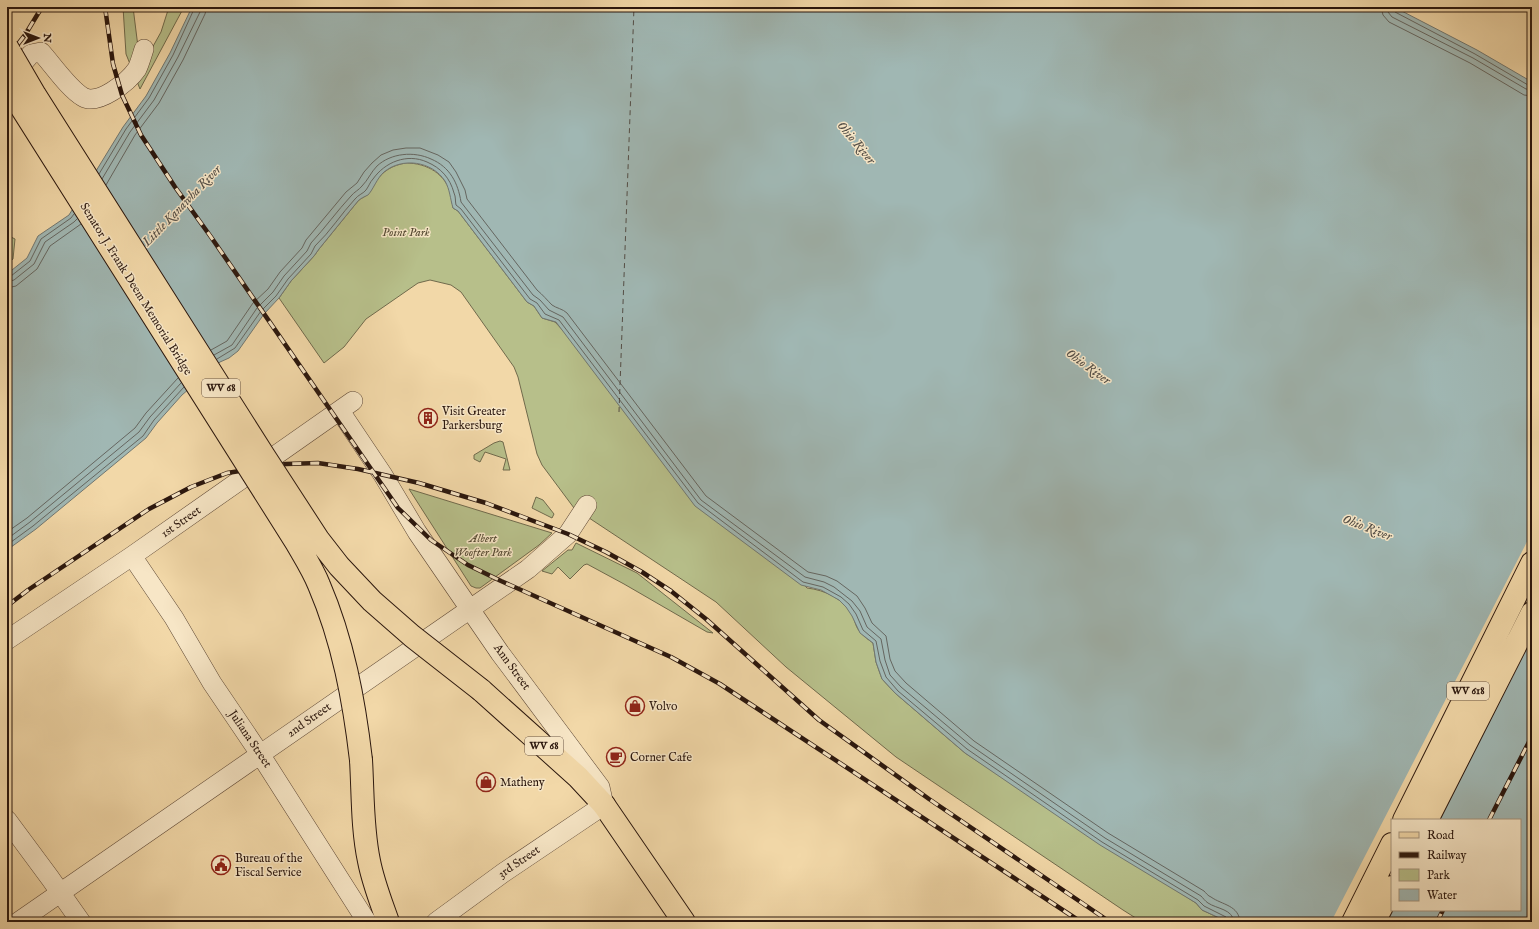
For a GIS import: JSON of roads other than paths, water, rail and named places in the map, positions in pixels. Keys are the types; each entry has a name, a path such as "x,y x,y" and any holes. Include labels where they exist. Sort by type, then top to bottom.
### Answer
{"main road":[{"name":"Senator J. Frank Deem Memorial Bridge","path":"7,47 40,102 264,456 318,539 339,566 372,601 412,636 481,690 578,777 604,805"},
{"name":"Senator J. Frank Deem Memorial Bridge","path":"7,84 296,542 319,584 332,619 349,682 361,760 368,860 378,895 388,922"},
{"name":"WV 618","path":"1404,819 1532,563"},
{"name":"WV 618","path":"1428,819 1532,613"},
{"name":"Ann Street","path":"604,805 684,922"},
{"path":"1353,922 1391,846"},
{"path":"1374,922 1391,890"}],"street":[{"path":"7,84 31,54 41,52 76,93 85,98 98,98 111,93 125,82 137,68 144,49"},
{"name":"1st Street","path":"7,640 132,556 346,406"},
{"name":"Ann Street","path":"346,406 383,475 417,532 471,608 500,653 600,787 604,805"},
{"name":"2nd Street","path":"18,922 528,569 568,534 587,505"},
{"name":"Juliana Street","path":"132,556 174,618 212,683 260,754 367,922"},
{"name":"3rd Street","path":"436,922 504,873 604,805"},
{"path":"7,820 61,892 81,922"}],"water":[{"path":"192,7 1394,7 1477,50 1532,82 1532,922 1228,922 1202,910 1196,903 1100,845 965,753 895,693 882,679 876,662 873,643 860,633 852,616 839,600 821,590 801,585 695,506 556,322 542,318 534,306 527,302 458,211 453,208 445,181 433,169 425,165 416,163 399,164 384,172 379,177 368,195 358,201 314,256 264,314 238,351 229,358 220,362 182,395 146,438 36,529 7,550 7,274 27,258 38,236 69,215 123,127 146,96 170,53"}],"railway":[{"path":"7,58 25,35 42,7"},
{"path":"105,7 113,64 122,95 141,135 175,187 398,508 431,540 468,565 671,657 720,684 1081,922"},
{"path":"7,606 28,590 149,509 191,487 227,473 286,464 318,463 358,469 419,483 486,503 568,534 606,552 642,572 671,591 706,619 819,720 929,799 1110,922"},
{"path":"1490,819 1532,736"},
{"path":"1437,922 1442,911"}],"place":[{"name":"Visit Greater Parkersburg","path":"428,418"},
{"name":"Volvo","path":"635,706"},
{"name":"Corner Cafe","path":"616,757"},
{"name":"Matheny","path":"486,782"},
{"name":"Bureau of the Fiscal Service","path":"221,865"}],"water label":[{"name":"Ohio River","path":"856,143"},
{"name":"Little Kanawha River","path":"182,206"},
{"name":"Ohio River","path":"1088,367"},
{"name":"Ohio River","path":"1367,528"}],"park label":[{"name":"Point Park","path":"406,232"},
{"name":"Albert Woofter Park","path":"483,545"}]}
